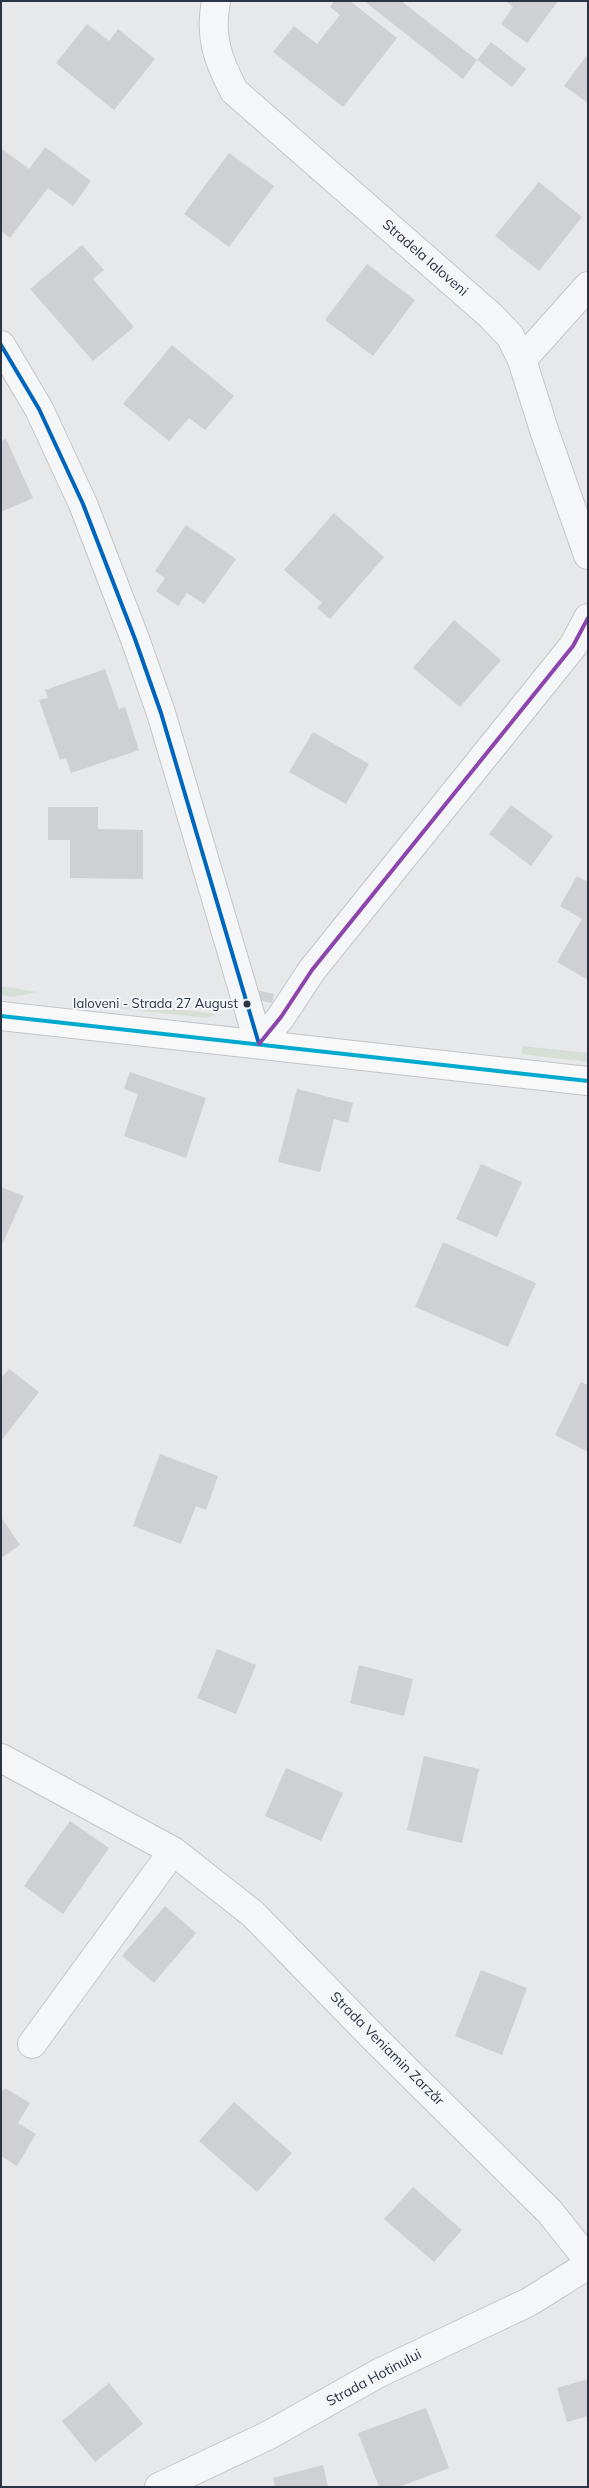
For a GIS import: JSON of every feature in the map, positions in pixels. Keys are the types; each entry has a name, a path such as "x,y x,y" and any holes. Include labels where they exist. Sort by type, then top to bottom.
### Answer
{"main road":[{"path":"1,1016 588,1081"}],"street":[{"name":"Stradela Ialoveni","path":"216,1 214,37 218,61 234,91 491,316 510,336 522,360 545,433 588,555"},
{"path":"522,360 588,286"},
{"path":"1,345 38,408 83,504 135,639 161,713 259,1044"},
{"path":"259,1044 281,1017 312,970 573,646 588,618"},
{"name":"Strada Veniamin Zarzăr","path":"1,1758 173,1851 253,1914 368,2032 550,2212 588,2260"},
{"path":"32,2044 173,1851"},
{"name":"Strada Hotinului","path":"159,2487 267,2436 379,2373 529,2302 588,2265"}],"shaded area":[{"path":"1,986 37,992 13,997 1,995"},
{"path":"92,999 217,1014 206,1018 108,1007"},
{"path":"522,1046 588,1053 588,1062 522,1054"}],"building":[{"path":"334,1 350,1 397,38 343,107 273,52 294,26 317,44 340,15 330,7"},
{"path":"364,1 401,1 477,60 463,79"},
{"path":"506,1 558,1 527,43 501,24 513,7"},
{"path":"87,24 109,41 118,29 155,59 114,110 56,63"},
{"path":"491,42 526,69 512,87 477,60"},
{"path":"588,54 588,103 564,86"},
{"path":"45,147 91,181 73,206 48,188 10,238 1,231 1,148 29,169"},
{"path":"229,153 274,186 229,247 184,214"},
{"path":"539,182 582,217 539,271 495,236"},
{"path":"82,245 104,270 93,279 134,327 93,361 30,289"},
{"path":"367,264 415,300 373,356 325,320"},
{"path":"172,345 234,396 205,430 189,418 169,441 123,404"},
{"path":"6,439 33,498 1,512 1,441"},
{"path":"334,513 384,557 330,619 317,608 322,603 284,570"},
{"path":"186,525 236,559 204,604 187,593 178,606 156,591 165,578 155,571"},
{"path":"454,620 501,660 460,707 413,668"},
{"path":"105,669 119,709 125,707 139,750 71,773 66,758 60,760 39,700 48,698 45,690"},
{"path":"313,732 369,764 346,804 289,772"},
{"path":"511,805 553,836 531,866 489,834"},
{"path":"48,807 98,807 98,829 143,830 143,879 70,878 70,840 48,840"},
{"path":"577,876 588,882 588,980 557,962 582,919 560,906"},
{"path":"256,990 274,994 272,1003 254,999"},
{"path":"130,1072 206,1098 186,1158 124,1136 138,1094 124,1089"},
{"path":"297,1089 353,1103 348,1123 334,1119 320,1172 278,1162"},
{"path":"481,1164 522,1182 497,1237 456,1219"},
{"path":"1,1187 24,1196 1,1247"},
{"path":"443,1242 536,1283 508,1347 415,1307"},
{"path":"9,1369 39,1392 1,1441 1,1378"},
{"path":"581,1382 588,1385 588,1452 555,1435"},
{"path":"160,1454 218,1476 206,1510 196,1506 181,1544 133,1526"},
{"path":"1,1517 20,1545 1,1558"},
{"path":"217,1649 256,1665 236,1714 197,1698"},
{"path":"359,1665 413,1679 404,1716 350,1703"},
{"path":"424,1756 479,1769 462,1843 407,1830"},
{"path":"286,1768 343,1793 321,1841 265,1816"},
{"path":"70,1821 109,1848 63,1914 24,1886"},
{"path":"165,1906 196,1933 154,1983 122,1956"},
{"path":"481,1970 527,1988 502,2055 455,2036"},
{"path":"5,2088 30,2103 18,2123 36,2134 17,2166 1,2156 1,2093"},
{"path":"234,2102 292,2153 257,2192 199,2141"},
{"path":"413,2187 462,2230 434,2262 384,2219"},
{"path":"588,2379 588,2416 567,2422 557,2388"},
{"path":"109,2383 143,2424 95,2462 62,2421"},
{"path":"426,2408 449,2468 399,2487 379,2487 358,2433"},
{"path":"323,2465 328,2487 275,2487 273,2478"}],"transit line":[{"path":"1,345 39,409 83,504 135,639 161,713 259,1044"},
{"path":"259,1044 281,1017 312,970 573,646 588,618"},
{"path":"1,1016 588,1081"}],"place":[{"name":"Ialoveni - Strada 27 August","path":"247,1004"}]}
